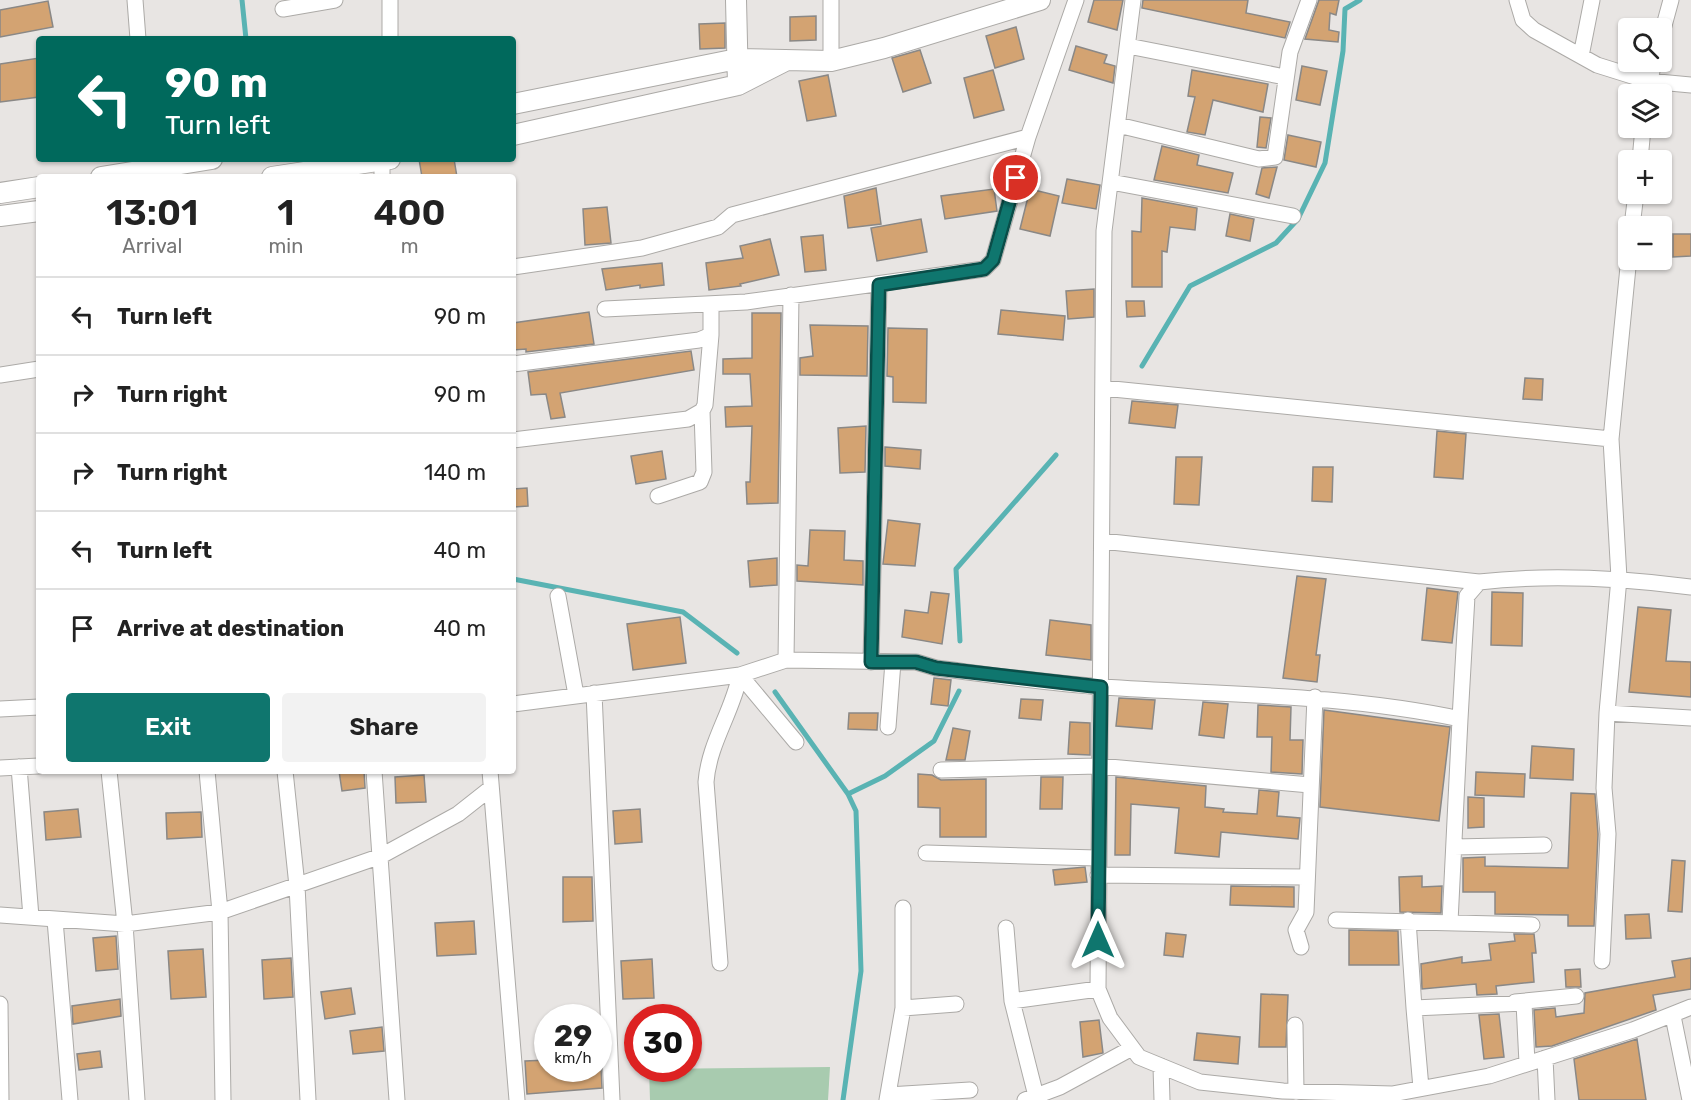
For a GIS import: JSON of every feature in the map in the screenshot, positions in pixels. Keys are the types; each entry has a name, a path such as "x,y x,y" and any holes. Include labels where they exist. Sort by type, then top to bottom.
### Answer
{"street":[{"path":"135,0 138,36"},
{"path":"283,9 335,0"},
{"path":"390,0 390,36"},
{"path":"736,0 738,85"},
{"path":"831,0 831,61"},
{"path":"516,103 737,59 831,61 884,48 1040,0"},
{"path":"605,309 711,304 879,285 984,269 993,260 1028,137 1076,0"},
{"path":"1133,0 1104,231 1101,687 1097,858 1098,989 1110,1018 1139,1057 1200,1083 1296,1092 1392,1094 1429,1092 1489,1076 1672,1016 1691,1007"},
{"path":"1118,125 1260,159 1275,157 1290,52 1309,0"},
{"path":"1517,0 1523,20 1534,30 1638,84"},
{"path":"1581,56 1592,0"},
{"path":"1666,18 1671,0"},
{"path":"1128,46 1286,77"},
{"path":"516,134 738,85 788,60"},
{"path":"1672,87 1691,86"},
{"path":"516,267 642,248 718,227 732,215 1028,137"},
{"path":"118,174 192,162"},
{"path":"302,174 385,166"},
{"path":"1111,182 1293,216"},
{"path":"0,193 36,187"},
{"path":"0,216 36,211"},
{"path":"1602,961 1608,834 1604,788 1607,713 1619,578 1611,439 1628,270"},
{"path":"871,662 879,285"},
{"path":"786,660 791,295"},
{"path":"658,496 700,482 704,472 702,411 705,405 711,335 711,304"},
{"path":"516,364 699,340 711,335"},
{"path":"0,375 36,369"},
{"path":"1103,388 1611,439"},
{"path":"516,440 688,419 702,411"},
{"path":"1102,541 1479,582 1504,579 1619,578 1691,587"},
{"path":"1450,922 1467,596 1479,582"},
{"path":"558,596 576,695"},
{"path":"516,704 740,675 786,660 916,662 946,670 1101,687 1315,697 1401,707 1460,719"},
{"path":"888,727 893,662"},
{"path":"740,675 796,742"},
{"path":"720,963 706,782 708,763 719,728 736,695 740,675"},
{"path":"594,693 612,1100"},
{"path":"1301,947 1296,930 1306,912 1315,697"},
{"path":"0,710 36,707"},
{"path":"1607,713 1691,718"},
{"path":"0,768 36,766"},
{"path":"941,770 1098,766 1310,785"},
{"path":"19,767 32,917"},
{"path":"109,774 125,924 137,1100"},
{"path":"207,774 220,912 223,1100"},
{"path":"285,774 297,886 308,1100"},
{"path":"374,774 397,1100"},
{"path":"490,774 517,1100"},
{"path":"0,915 125,924 220,912 381,856 458,814 491,788"},
{"path":"1454,847 1544,845"},
{"path":"926,853 1097,858"},
{"path":"1098,875 1307,877"},
{"path":"903,908 903,1008 888,1097 970,1090"},
{"path":"55,920 70,1100"},
{"path":"1336,920 1408,920 1532,925"},
{"path":"1408,920 1414,1008 1429,1092"},
{"path":"1006,928 1012,1001 1031,1098 1060,1087 1132,1048"},
{"path":"1012,1001 1098,989"},
{"path":"1414,1008 1576,996"},
{"path":"1515,1002 1524,1003 1527,1063"},
{"path":"0,1004 1,1100"},
{"path":"903,1008 956,1004"},
{"path":"1672,1016 1690,1100"},
{"path":"1295,1026 1296,1092"},
{"path":"1545,1058 1547,1100"},
{"path":"1161,1066 1162,1100"}],"green space":[{"path":"830,1067 828,1100 650,1100 649,1082 702,1082 702,1068"}],"building":[{"path":"1094,0 1123,0 1117,30 1088,22"},
{"path":"1143,0 1248,0 1246,13 1290,22 1285,38 1142,8"},
{"path":"1319,0 1339,0 1336,15 1330,13 1329,30 1339,32 1338,42 1305,39"},
{"path":"48,1 53,27 0,37 0,10"},
{"path":"816,16 816,40 790,41 790,17"},
{"path":"725,23 725,48 700,49 699,24"},
{"path":"1016,27 1024,59 995,68 986,36"},
{"path":"1076,46 1107,55 1104,63 1115,66 1113,83 1069,70"},
{"path":"920,50 931,83 903,92 892,58"},
{"path":"36,58 36,97 0,102 0,64"},
{"path":"1302,66 1327,71 1320,105 1296,100"},
{"path":"993,70 1004,110 974,118 964,78"},
{"path":"1192,70 1268,84 1263,112 1213,100 1205,135 1187,132 1195,97 1188,96"},
{"path":"828,75 836,116 807,121 799,81"},
{"path":"1260,117 1271,118 1266,148 1257,147"},
{"path":"1288,135 1321,142 1316,167 1284,160"},
{"path":"1162,146 1199,155 1197,165 1233,173 1228,193 1154,180"},
{"path":"420,162 454,162 456,174 422,174"},
{"path":"1277,167 1269,198 1256,194 1262,168"},
{"path":"1067,179 1100,185 1096,209 1062,203"},
{"path":"876,188 881,224 848,228 844,196"},
{"path":"994,189 997,211 945,219 941,196"},
{"path":"1030,189 1059,196 1050,236 1020,229"},
{"path":"1142,198 1197,208 1195,230 1170,227 1167,252 1162,251 1162,287 1132,287 1132,231 1141,232"},
{"path":"607,207 611,243 585,245 583,209"},
{"path":"1230,214 1254,219 1250,241 1226,236"},
{"path":"921,219 927,252 877,261 871,228"},
{"path":"1673,234 1691,234 1691,256 1673,257"},
{"path":"823,235 826,270 805,272 801,237"},
{"path":"770,239 779,275 740,284 741,286 709,290 706,263 743,258 740,246"},
{"path":"662,263 664,285 640,288 640,285 606,290 602,269"},
{"path":"1094,289 1094,317 1068,319 1066,291"},
{"path":"1126,301 1144,301 1145,316 1127,317"},
{"path":"1001,310 1065,316 1063,340 998,334"},
{"path":"589,312 594,344 526,352 526,349 516,350 516,323"},
{"path":"752,313 781,313 778,503 747,504 746,482 750,482 752,426 726,427 725,407 752,406 750,374 723,374 723,359 752,358"},
{"path":"810,325 868,326 867,376 800,375 800,358 813,356"},
{"path":"888,328 927,329 926,403 893,402 893,377 887,376"},
{"path":"691,351 694,370 560,393 565,417 551,419 546,394 531,395 528,372"},
{"path":"1525,378 1543,379 1542,400 1523,399"},
{"path":"1132,401 1178,405 1175,428 1129,423"},
{"path":"866,426 865,472 840,473 838,428"},
{"path":"1437,431 1466,434 1463,479 1434,477"},
{"path":"885,447 921,450 920,469 885,466"},
{"path":"662,451 666,479 636,484 631,456"},
{"path":"1176,457 1202,457 1199,505 1174,504"},
{"path":"1313,467 1333,467 1332,502 1312,501"},
{"path":"527,488 528,506 516,507 516,489"},
{"path":"888,520 920,524 915,566 883,564"},
{"path":"810,530 845,531 844,560 863,561 863,585 797,581 797,565 808,566"},
{"path":"777,558 777,585 750,587 748,561"},
{"path":"1297,576 1326,579 1316,655 1320,655 1317,682 1283,678"},
{"path":"1427,588 1458,592 1452,643 1422,640"},
{"path":"931,592 949,594 942,644 902,637 905,610 928,613"},
{"path":"1492,592 1523,593 1522,646 1491,645"},
{"path":"1638,607 1671,610 1666,661 1691,662 1691,697 1629,692"},
{"path":"680,617 686,663 633,670 627,624"},
{"path":"1050,620 1091,625 1091,660 1046,655"},
{"path":"934,678 951,680 948,706 931,704"},
{"path":"1119,698 1155,700 1152,729 1116,726"},
{"path":"1021,699 1043,700 1041,720 1019,718"},
{"path":"1203,702 1228,704 1224,738 1199,735"},
{"path":"1258,705 1291,707 1290,740 1303,740 1302,774 1271,772 1272,737 1257,737"},
{"path":"1324,710 1450,727 1439,821 1320,807"},
{"path":"849,713 878,713 877,730 848,729"},
{"path":"1070,722 1090,723 1090,755 1068,754"},
{"path":"953,728 970,731 965,760 946,760"},
{"path":"1532,746 1574,749 1573,780 1530,778"},
{"path":"1476,772 1525,774 1524,797 1475,795"},
{"path":"339,774 364,774 365,788 342,791"},
{"path":"918,774 932,775 941,780 986,779 986,837 940,837 940,808 918,807"},
{"path":"424,775 426,802 396,803 395,777"},
{"path":"1041,777 1063,777 1062,809 1040,809"},
{"path":"1116,777 1206,786 1205,807 1224,809 1223,812 1257,814 1259,790 1279,792 1277,816 1300,818 1298,839 1221,832 1219,857 1175,853 1179,808 1131,804 1130,855 1115,855"},
{"path":"1571,793 1595,794 1598,834 1594,926 1568,926 1568,915 1495,914 1495,892 1463,892 1463,858 1485,857 1485,866 1568,868"},
{"path":"1468,797 1484,798 1484,827 1468,828"},
{"path":"78,809 81,837 46,840 44,812"},
{"path":"640,809 642,842 615,844 613,811"},
{"path":"201,812 202,837 167,839 166,813"},
{"path":"1672,860 1685,861 1682,912 1668,911"},
{"path":"1085,867 1087,882 1055,885 1053,870"},
{"path":"1422,876 1422,887 1442,886 1441,913 1400,912 1399,877"},
{"path":"563,877 592,877 593,921 563,922"},
{"path":"1231,886 1294,887 1294,907 1230,905"},
{"path":"1649,914 1651,938 1626,939 1625,915"},
{"path":"474,921 476,954 437,956 435,923"},
{"path":"1349,930 1398,931 1399,965 1349,965"},
{"path":"1166,933 1186,935 1183,957 1164,955"},
{"path":"1514,934 1534,934 1536,953 1532,953 1534,982 1496,986 1497,994 1477,995 1476,984 1422,989 1421,964 1462,957 1462,963 1491,960 1489,944 1515,941"},
{"path":"116,936 118,969 96,971 93,938"},
{"path":"203,949 206,997 171,999 168,951"},
{"path":"291,958 293,997 264,999 262,960"},
{"path":"1691,958 1691,989 1653,995 1656,1010 1552,1046 1536,1047 1534,1010 1555,1008 1556,1017 1584,1013 1585,993 1675,977 1672,961"},
{"path":"652,959 654,998 623,999 621,961"},
{"path":"1580,969 1581,987 1566,987 1565,970"},
{"path":"351,988 355,1014 325,1019 321,992"},
{"path":"1261,994 1288,995 1286,1047 1259,1047"},
{"path":"120,999 121,1016 73,1024 72,1006"},
{"path":"1499,1014 1504,1057 1484,1059 1479,1015"},
{"path":"1099,1020 1103,1053 1083,1057 1080,1022"},
{"path":"382,1027 384,1051 353,1054 350,1031"},
{"path":"1197,1033 1240,1037 1238,1064 1194,1060"},
{"path":"1637,1039 1646,1100 1579,1100 1574,1059"},
{"path":"100,1051 102,1067 79,1070 77,1054"},
{"path":"525,1061 534,1061 534,1082 602,1082 602,1088 527,1094"}],"waterway":[{"path":"242,0 246,36"},
{"path":"1142,366 1190,286 1276,243 1298,219 1325,163 1343,51 1345,9 1360,0"},
{"path":"960,641 956,569 1056,455"},
{"path":"516,580 683,612 737,653"},
{"path":"848,794 885,776 934,741 959,691"},
{"path":"775,692 848,794 856,811 861,971 843,1100"}],"route":[{"path":"1016,178 993,260 984,269 879,285 871,662 916,662 936,668 976,674 1101,687 1097,858 1098,940"}]}
